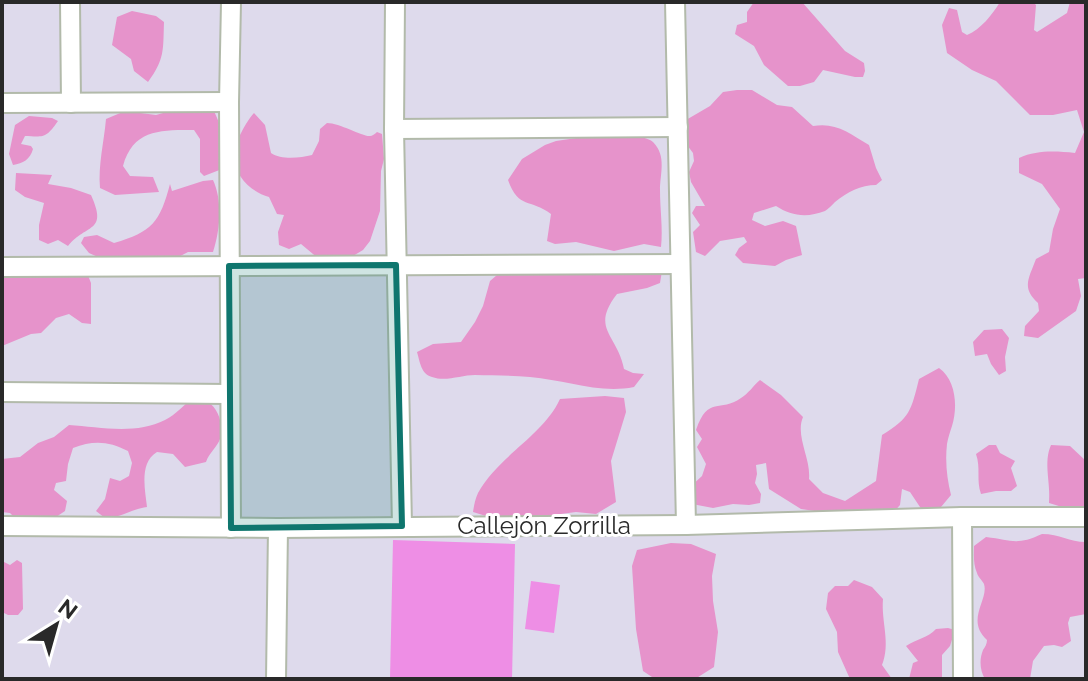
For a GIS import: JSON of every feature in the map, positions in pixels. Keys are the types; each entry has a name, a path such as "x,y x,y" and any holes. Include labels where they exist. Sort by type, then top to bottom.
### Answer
{"street":[{"path":"70,2 71,103"},
{"path":"231,2 231,528"},
{"path":"395,2 394,129 402,526"},
{"path":"675,2 686,525"},
{"path":"2,103 229,102"},
{"path":"394,129 678,127"},
{"path":"2,267 680,264"},
{"path":"2,392 230,394"},
{"path":"962,517 963,679"},
{"name":"Callejón Zorrilla","path":"2,526 278,528 686,525 962,517 1086,517"},
{"path":"276,679 278,528"}],"highlighted area":[{"path":"396,265 402,526 231,528 229,266"}],"shaded area":[{"path":"754,2 802,2 845,51 864,63 863,77 823,70 814,82 788,86 764,65 754,46 735,34 737,25 747,22 747,12"},
{"path":"1000,2 1033,2 1036,5 1034,30 1037,32 1067,13 1070,2 1086,2 1086,278 1078,279 1081,296 1076,311 1038,338 1024,336 1025,326 1039,311 1028,282 1036,259 1049,252 1060,209 1042,184 1019,173 1019,158 1046,152 1075,153 1084,132 1077,110 1053,115 1030,115 996,81 947,53 942,25 949,8 957,10 962,32 967,35 986,21"},
{"path":"132,11 156,16 164,22 162,54 148,82 134,71 131,59 112,45 117,17"},
{"path":"752,90 777,105 792,107 813,126 836,127 869,145 882,180 876,185 849,192 825,211 812,215 787,212 776,206 754,213 752,220 765,226 783,221 796,226 802,255 775,266 743,263 735,255 747,242 744,237 720,241 705,256 696,252 693,232 700,225 692,213 696,206 705,206 691,182 689,172 694,161 687,145 686,120 710,106 723,92"},
{"path":"177,109 214,111 230,148 222,169 204,176 200,172 200,139 194,130 170,130 141,138 123,166 130,176 153,177 159,192 115,195 100,188 106,119 125,111 156,115"},
{"path":"254,113 265,125 271,153 280,157 312,155 319,141 320,129 327,123 367,136 377,132 382,134 384,159 380,211 370,241 363,250 353,256 319,259 301,244 289,249 279,245 278,232 284,215 277,214 269,197 244,182 234,162 239,138"},
{"path":"29,116 58,121 44,135 25,136 21,144 31,146 32,153 26,160 13,165 9,154 15,125"},
{"path":"604,134 649,139 657,147 662,165 661,247 644,244 614,251 576,242 555,244 547,241 551,214 521,200 512,189 508,180 522,159 545,145"},
{"path":"16,173 52,175 48,184 91,195 96,207 96,222 68,246 58,240 48,244 39,240 44,203 15,190"},
{"path":"213,180 219,216 213,252 188,252 167,263 109,262 89,253 81,243 84,237 97,235 114,243 146,230 158,216 170,184 172,191"},
{"path":"2,263 85,268 91,283 91,324 82,323 69,314 56,318 41,333 2,346"},
{"path":"504,269 662,271 660,283 617,294 606,316 608,332 624,369 644,374 634,387 595,388 516,376 475,375 443,379 425,373 417,352 433,344 461,342 483,306 490,281"},
{"path":"1002,329 1009,338 1006,371 999,375 987,354 975,356 973,342 984,330"},
{"path":"939,368 952,387 955,411 946,451 951,495 936,513 924,513 910,492 902,489 900,505 892,514 836,514 801,509 769,489 766,463 756,465 755,483 761,494 760,503 713,508 692,504 690,487 702,476 706,464 697,447 702,439 696,430 701,419 710,408 741,398 760,380 803,417 801,432 809,479 823,493 845,501 876,481 882,435 908,413 919,379"},
{"path":"195,397 212,405 218,413 220,439 206,462 185,467 173,454 157,452 151,457 144,477 147,507 110,518 96,511 105,499 110,478 120,481 129,476 132,463 128,451 114,445 94,443 73,448 66,481 56,483 54,490 67,501 65,511 56,517 19,522 10,513 2,512 2,459 20,457 69,425 117,429 154,425 169,418"},
{"path":"624,398 626,412 611,461 616,502 596,514 576,512 530,518 486,516 473,512 477,495 487,480 543,424 560,399"},
{"path":"989,445 996,445 1000,453 1015,461 1011,468 1017,486 1011,491 981,494 976,454"},
{"path":"1051,445 1070,446 1086,461 1086,510 1072,510 1049,503 1048,459"},
{"path":"1042,534 1086,542 1086,614 1070,617 1071,641 1062,647 1044,646 1033,661 1030,679 985,679 981,661 987,640 981,633 978,618 985,590 975,566 974,546 986,537 1020,541"},
{"path":"393,540 515,544 512,679 390,679"},
{"path":"671,543 691,544 716,554 712,576 718,632 714,667 695,679 655,679 643,671 636,629 632,566 637,550"},
{"path":"17,560 22,563 23,609 18,615 8,615 2,612 2,561 10,565"},
{"path":"854,580 872,587 883,599 886,649 882,665 892,679 850,679 838,652 837,632 826,609 828,593 835,586 848,586"},
{"path":"531,581 560,585 554,633 525,629"},
{"path":"936,629 955,630 950,646 942,655 942,677 909,679 913,663 918,661 906,646"}]}
